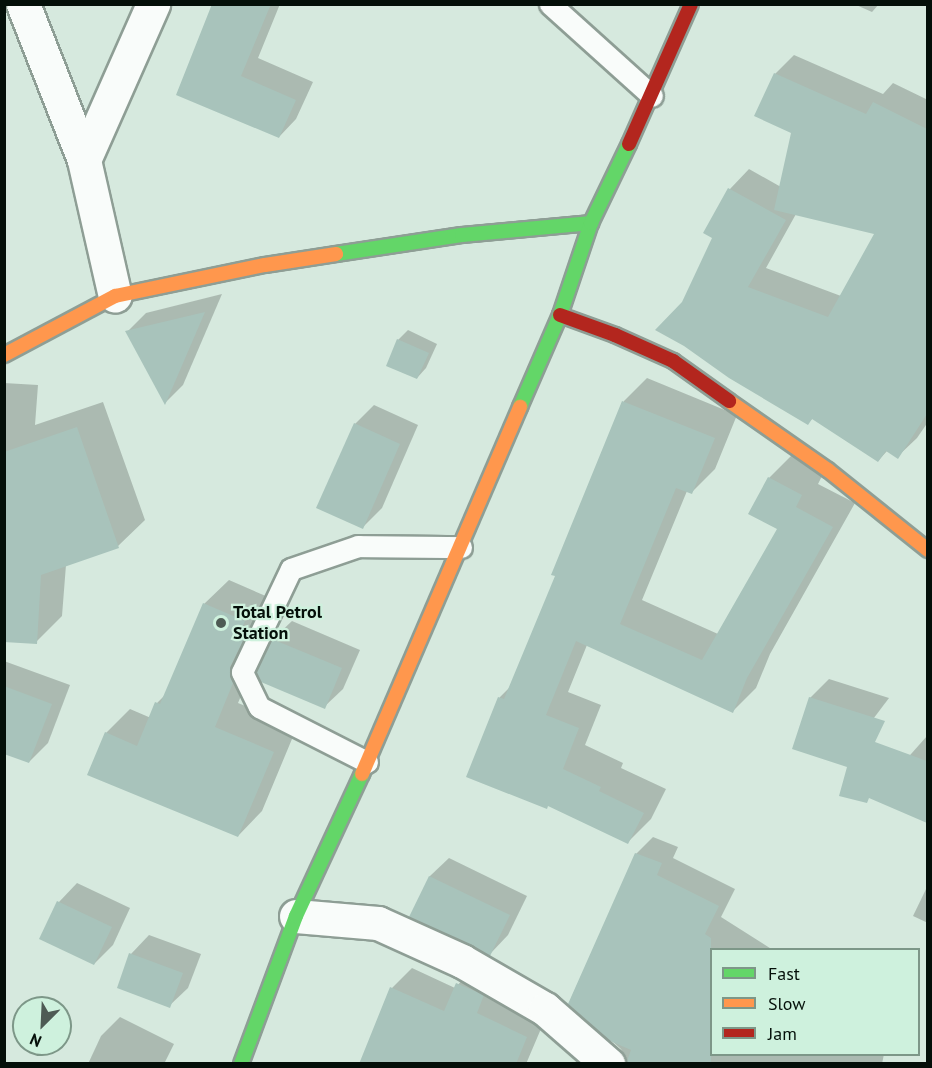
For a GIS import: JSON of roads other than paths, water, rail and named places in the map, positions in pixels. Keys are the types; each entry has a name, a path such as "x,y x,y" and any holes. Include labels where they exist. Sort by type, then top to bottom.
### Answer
{"main road":[{"path":"241,1064 296,916 367,762 560,315 591,223 652,96 691,4"},
{"path":"4,355 115,296 265,265 462,235 591,223"},
{"path":"560,315 615,335 673,361 828,470 927,550"}],"street":[{"path":"23,4 84,160 115,296"},
{"path":"84,160 153,4"},
{"path":"296,916 378,923 462,962 545,1009 608,1064"}],"lane":[{"path":"550,4 652,96"},
{"path":"367,762 259,707 242,672 291,569 358,546 460,547"}],"place":[{"name":"Total Petrol Station","path":"221,623"}]}
